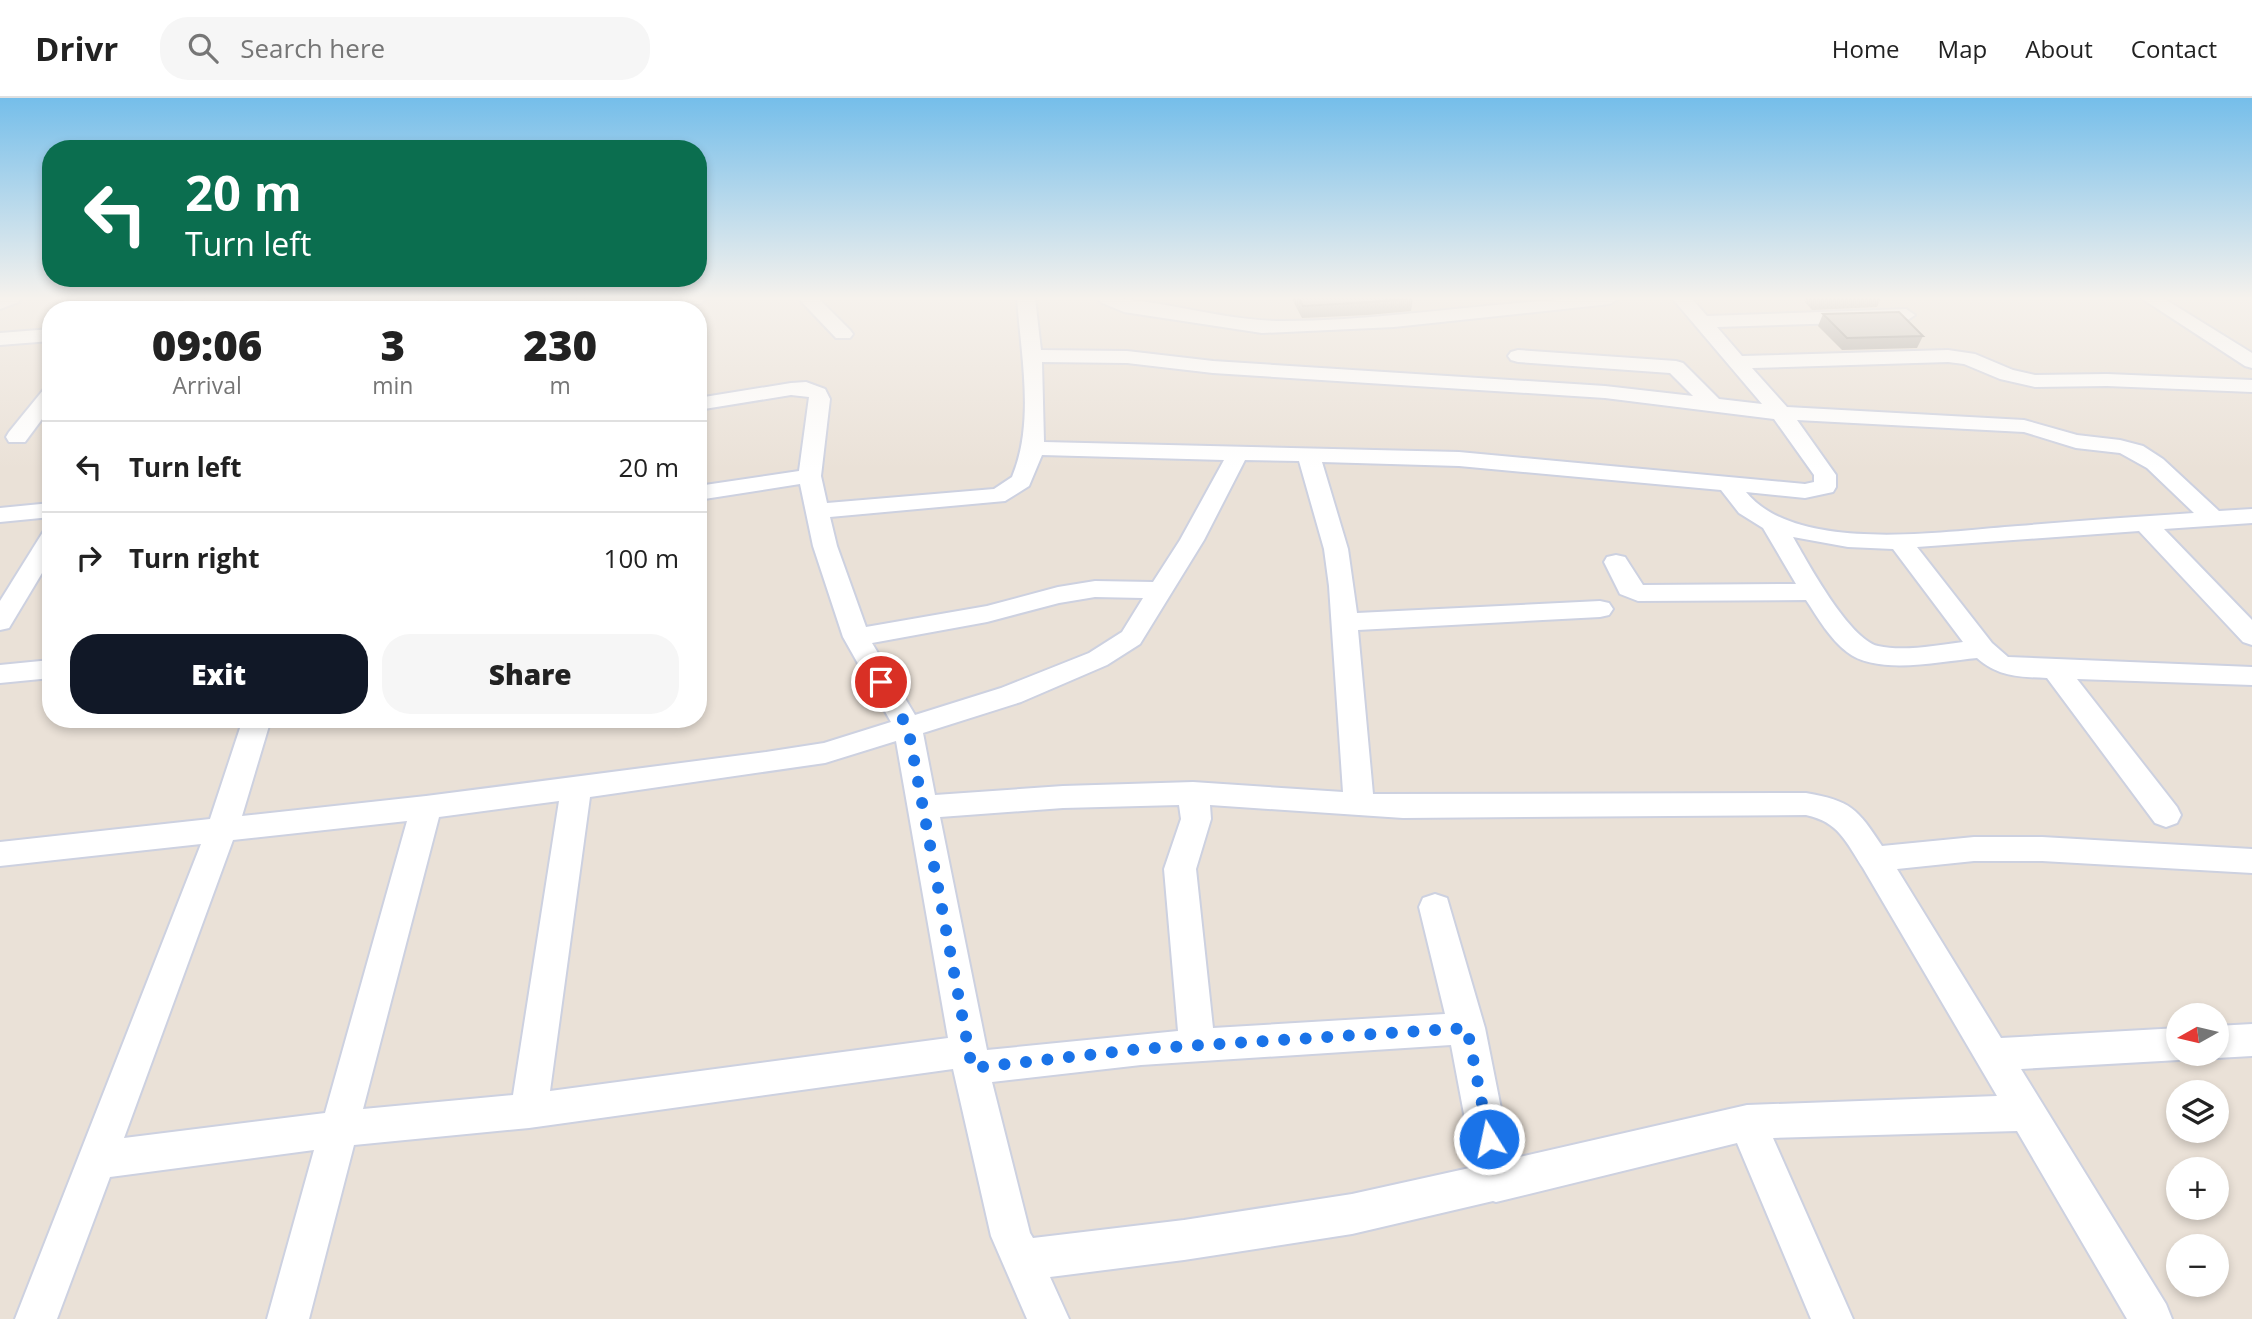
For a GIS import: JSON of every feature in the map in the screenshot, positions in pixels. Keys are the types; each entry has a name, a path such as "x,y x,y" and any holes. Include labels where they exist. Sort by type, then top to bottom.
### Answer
{"street":[{"path":"1034,448 1459,459 1805,491 1825,487 1825,475 1781,413 1731,355"},
{"path":"819,511 997,496 1014,489 1024,477 1034,448 1031,356 1128,356 1181,365 1605,392 1781,413 2024,426 2044,429 2073,440 2115,445 2135,451 2150,460 2212,518"},
{"path":"1518,356 1676,366 1712,404"},
{"path":"1737,362 1948,356 1968,358 2007,375 2035,381 2107,380 2252,386"},
{"path":"707,403 791,389 813,389 818,393 820,399 810,476 832,568 856,637 908,728 971,1060 1011,1237 1048,1319"},
{"path":"8,439 42,403"},
{"path":"8,439 42,432"},
{"path":"0,854 426,807 825,753 1011,695 1115,651 1131,638 1192,540 1237,455"},
{"path":"1309,457 1336,550 1346,622 1348,680 1359,805"},
{"path":"707,492 810,476"},
{"path":"1727,483 1742,503 1773,524 1877,544 2143,522 2252,516"},
{"path":"0,515 42,510"},
{"path":"2143,522 2252,636"},
{"path":"1773,524 1814,592 1857,649 1869,653 1983,649"},
{"path":"1900,542 1983,649 1999,663 2017,668 2252,676"},
{"path":"0,622 42,552"},
{"path":"1616,562 1629,588 1638,593 1814,592"},
{"path":"856,637 987,614 1058,595 1095,589 1162,590"},
{"path":"1346,622 1600,609"},
{"path":"2055,669 2166,815"},
{"path":"0,674 42,670"},
{"path":"36,1319 222,829 254,728"},
{"path":"530,1111 576,787"},
{"path":"923,807 1063,797 1193,793 1359,805 1805,804 1833,809 1853,827 1874,859 2151,1319"},
{"path":"1193,793 1196,819 1182,854 1180,869 1197,1046"},
{"path":"288,1319 426,807"},
{"path":"1874,859 1974,849 2042,849 2252,861"},
{"path":"1434,907 1467,1028 1496,1183"},
{"path":"95,1160 338,1129 530,1111 971,1060 1467,1028"},
{"path":"2230,1041 2252,1040"},
{"path":"1991,1055 2166,1045"},
{"path":"1020,1260 1184,1240 1352,1214 1496,1183 1747,1123 2026,1113"},
{"path":"1747,1123 1832,1319"}],"route":[{"path":"881,682 908,728 972,1068 1141,1049 1467,1028 1489,1139"}]}
